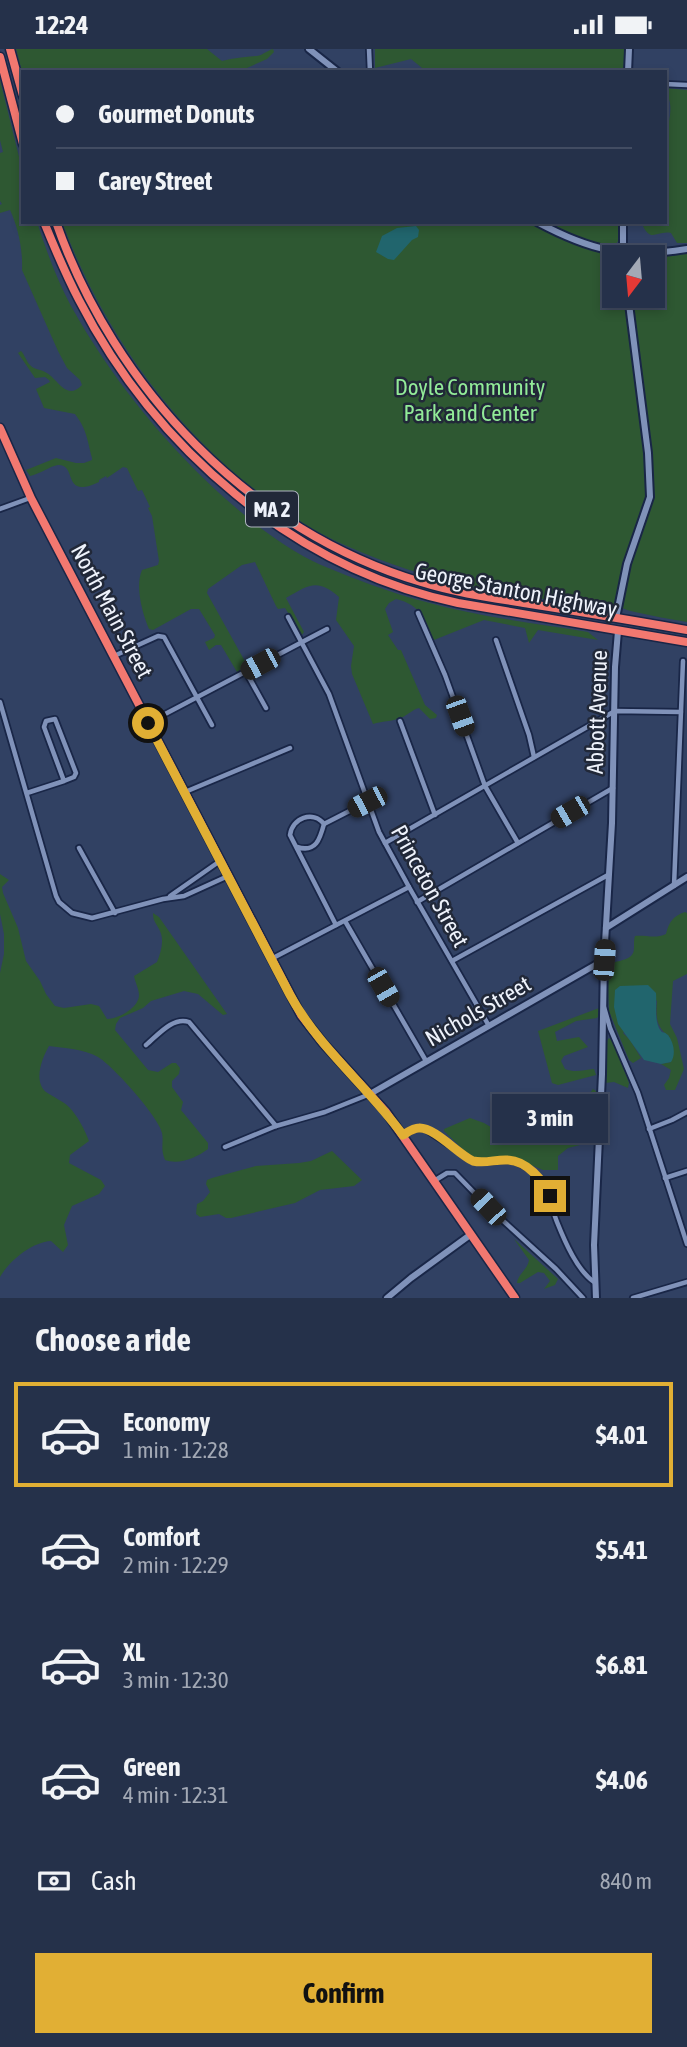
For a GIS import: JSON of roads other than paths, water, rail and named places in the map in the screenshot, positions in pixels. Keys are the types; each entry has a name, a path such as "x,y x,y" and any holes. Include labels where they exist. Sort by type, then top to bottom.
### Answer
{"highway":[{"path":"10,49 21,89"},
{"path":"0,57 21,136"},
{"name":"George Stanton Highway","path":"45,224 79,302 132,386 195,458 220,482 269,520 335,559 415,592 458,603 687,642"},
{"name":"George Stanton Highway","path":"57,224 87,297 132,370 202,451 281,515 309,533 370,564 423,583 493,598 687,630"},
{"name":"North Main Street","path":"0,428 31,498 301,1015 403,1135 515,1298"}],"street":[{"path":"309,49 335,70"},
{"path":"369,49 370,70"},
{"path":"628,70 629,49"},
{"path":"667,84 687,85"},
{"path":"541,224 580,243 602,249"},
{"path":"623,224 623,245"},
{"path":"665,252 687,249"},
{"name":"Abbott Avenue","path":"616,618 627,564 650,497 648,453 630,308"},
{"path":"0,509 31,498"},
{"path":"418,613 446,675 485,786 518,843"},
{"name":"Princeton Street","path":"288,617 333,704 367,802 385,843 489,1026"},
{"path":"148,723 327,629"},
{"name":"Abbott Avenue","path":"596,1298 594,1245 618,631"},
{"path":"114,656 162,636 212,725"},
{"path":"496,640 534,757"},
{"path":"674,886 683,661"},
{"path":"246,672 266,709"},
{"path":"0,702 59,902 72,913 84,918 102,917 184,896 229,876"},
{"path":"385,843 615,711 681,712"},
{"path":"27,793 64,781 74,777 76,773 55,719 46,721 44,727 64,781"},
{"path":"400,721 435,815"},
{"path":"184,792 290,748"},
{"path":"417,902 612,788"},
{"path":"297,847 307,849 316,845 324,824 367,802"},
{"path":"324,824 317,817 304,818 295,821 290,835 336,925"},
{"path":"79,848 115,913"},
{"path":"166,899 221,861"},
{"path":"452,961 609,875"},
{"path":"607,928 687,877"},
{"path":"272,959 408,887"},
{"path":"345,921 426,1061"},
{"name":"Nichols Street","path":"370,1094 604,960"},
{"path":"604,1007 649,1129 687,1244"},
{"path":"146,1045 176,1021 189,1022 276,1126"},
{"path":"225,1147 276,1126 325,1112 370,1094"},
{"path":"649,1129 687,1112"},
{"path":"403,1135 416,1128 425,1129 473,1161 514,1161 535,1174 547,1188 558,1224 579,1264 586,1276 594,1282"},
{"path":"665,1178 687,1171"},
{"path":"434,1181 447,1173 455,1173 583,1298"},
{"path":"387,1298 470,1234"},
{"path":"633,1298 687,1282"}],"park label":[{"name":"Doyle Community Park and Center","path":"470,400"}]}
